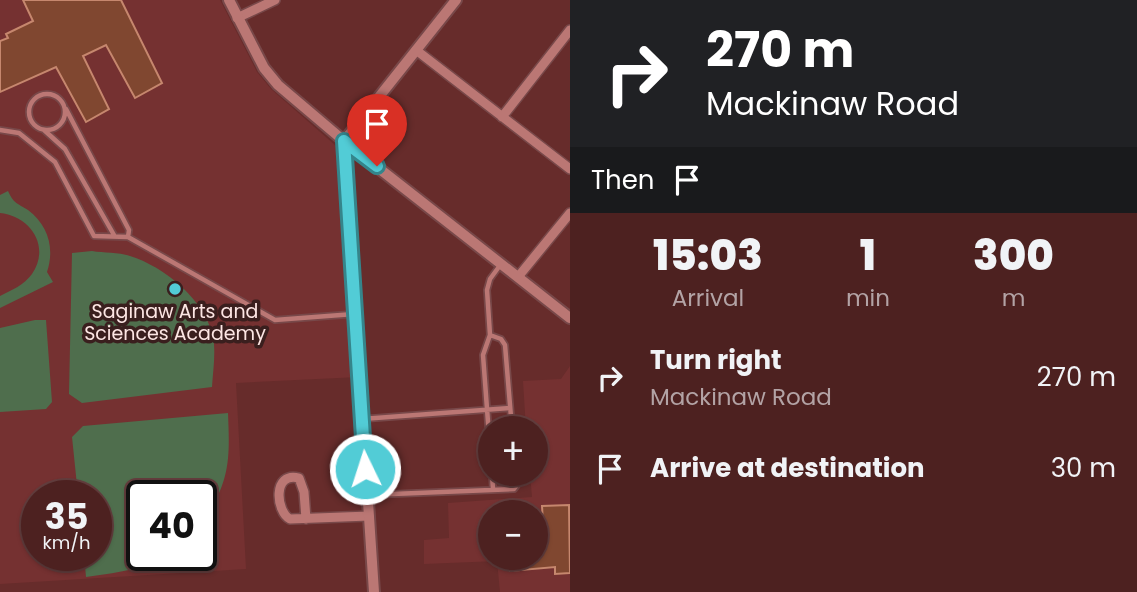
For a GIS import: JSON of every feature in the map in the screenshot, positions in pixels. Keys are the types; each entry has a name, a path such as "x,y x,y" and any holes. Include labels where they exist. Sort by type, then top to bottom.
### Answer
{"street":[{"path":"229,0 264,68 278,85 344,141 570,318"},
{"path":"237,18 275,0"},
{"path":"374,592 344,141 456,0"},
{"path":"502,117 570,30"},
{"path":"416,50 570,169"},
{"path":"518,277 570,212"},
{"path":"306,519 302,483 299,478 291,476 283,479 281,511 290,519 306,519 369,516"}],"lane":[{"path":"114,235 65,149 33,123 29,111 33,100 38,96 50,93 60,98 129,230 128,237"},
{"path":"44,130 60,125 66,109"},
{"path":"0,130 19,134 55,162 94,236 128,237 275,320 355,314"},
{"path":"488,416 483,355 491,335 487,290 490,279 501,264"},
{"path":"491,335 501,339 505,345 511,416"},
{"path":"362,419 510,408"},
{"path":"367,495 514,489 516,486"}],"shaded area":[{"name":"Saginaw Arts and Sciences Academy","path":"0,0 220,0 257,72 271,89 336,146 343,263 355,314 359,377 236,383 246,569 217,571 217,480 126,480 126,571 213,571 0,584"},
{"path":"570,366 570,592 500,592 498,570 548,570 548,500 490,500 532,497 531,486 548,486 548,416 525,416 523,381 561,379"},
{"path":"478,501 478,562 424,564 424,540 449,538 448,503"}],"green space":[{"path":"8,191 14,201 35,216 45,230 50,246 47,272 53,282 0,308 0,296 29,278 39,253 38,243 28,226 11,215 0,213 0,195"},
{"path":"92,251 125,255 143,261 170,277 192,298 209,323 213,337 212,387 82,403 69,394 72,253"},
{"path":"46,320 52,402 46,409 0,412 0,328"},
{"path":"228,413 228,457 224,481 217,498 217,480 126,480 126,570 86,577 85,571 112,571 112,480 76,480 72,437 83,426"}],"building":[{"path":"23,0 121,0 162,83 135,98 106,45 83,56 109,109 86,122 56,67 0,92 0,41 8,38 6,34 33,21"},
{"path":"569,505 570,573 555,574 555,567 548,568 548,506"}],"place":[{"name":"Saginaw Arts and Sciences Academy","path":"175,289"}],"route":[{"path":"365,469 344,141 377,166"}]}
